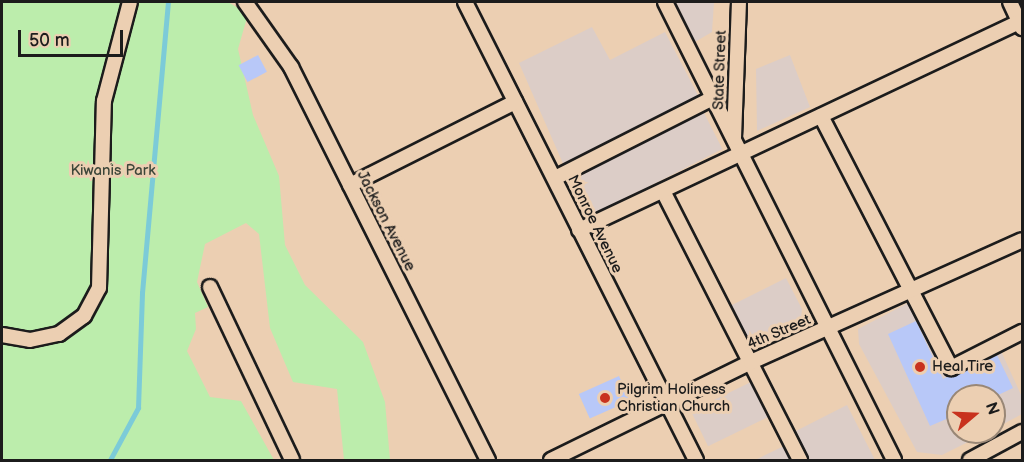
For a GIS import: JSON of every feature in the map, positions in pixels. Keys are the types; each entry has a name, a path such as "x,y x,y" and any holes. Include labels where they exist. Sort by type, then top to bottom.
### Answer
{"street":[{"path":"2,335 30,340 59,334 84,316 99,288 104,101 130,2"},
{"name":"Jackson Avenue","path":"245,2 291,67 488,460"},
{"name":"Monroe Avenue","path":"465,2 696,460"},
{"path":"664,2 894,460"},
{"name":"State Street","path":"734,140 739,2"},
{"path":"579,230 1022,24 1010,2"},
{"path":"555,178 713,98"},
{"path":"350,185 515,102"},
{"path":"822,116 951,368 1023,332"},
{"path":"663,191 800,460"},
{"name":"4th Street","path":"551,460 751,362 828,330 1023,240"},
{"path":"210,287 291,460"},
{"path":"970,460 1023,432"}],"shaded area":[{"path":"676,2 714,2 712,32 695,42"},
{"path":"592,27 610,60 665,32 700,99 565,168 519,63"},
{"path":"790,55 810,107 757,131 756,69"},
{"path":"702,109 722,149 592,215 572,175"},
{"path":"786,278 802,309 801,318 794,326 751,348 730,306"},
{"path":"912,301 947,374 1000,349 1022,397 1022,414 1006,423 1006,384 946,384 946,444 964,444 942,455 917,452 859,344 858,329"},
{"path":"753,381 770,416 708,446 691,411"},
{"path":"847,405 875,460 803,460 790,434"},
{"path":"784,446 792,460 755,460"}],"green space":[{"name":"Kiwanis Park","path":"2,2 228,2 248,14 238,49 253,115 279,176 285,245 305,285 363,342 385,402 390,460 344,460 337,389 293,382 270,328 259,234 246,223 205,244 197,282 208,307 195,313 196,329 187,351 210,397 241,401 274,460 2,460"}],"building":[{"path":"258,55 267,72 247,82 239,65"},
{"name":"Heal Tire","path":"916,321 943,379 997,355 1013,388 1006,391 1006,384 946,384 946,419 930,426 888,334"},
{"name":"Pilgrim Holiness Christian Church","path":"619,376 630,401 590,419 579,394"}],"waterway":[{"path":"110,460 138,408 142,293 168,2"}],"place":[{"name":"Heal Tire","path":"920,367"},
{"name":"Pilgrim Holiness Christian Church","path":"605,398"}]}
